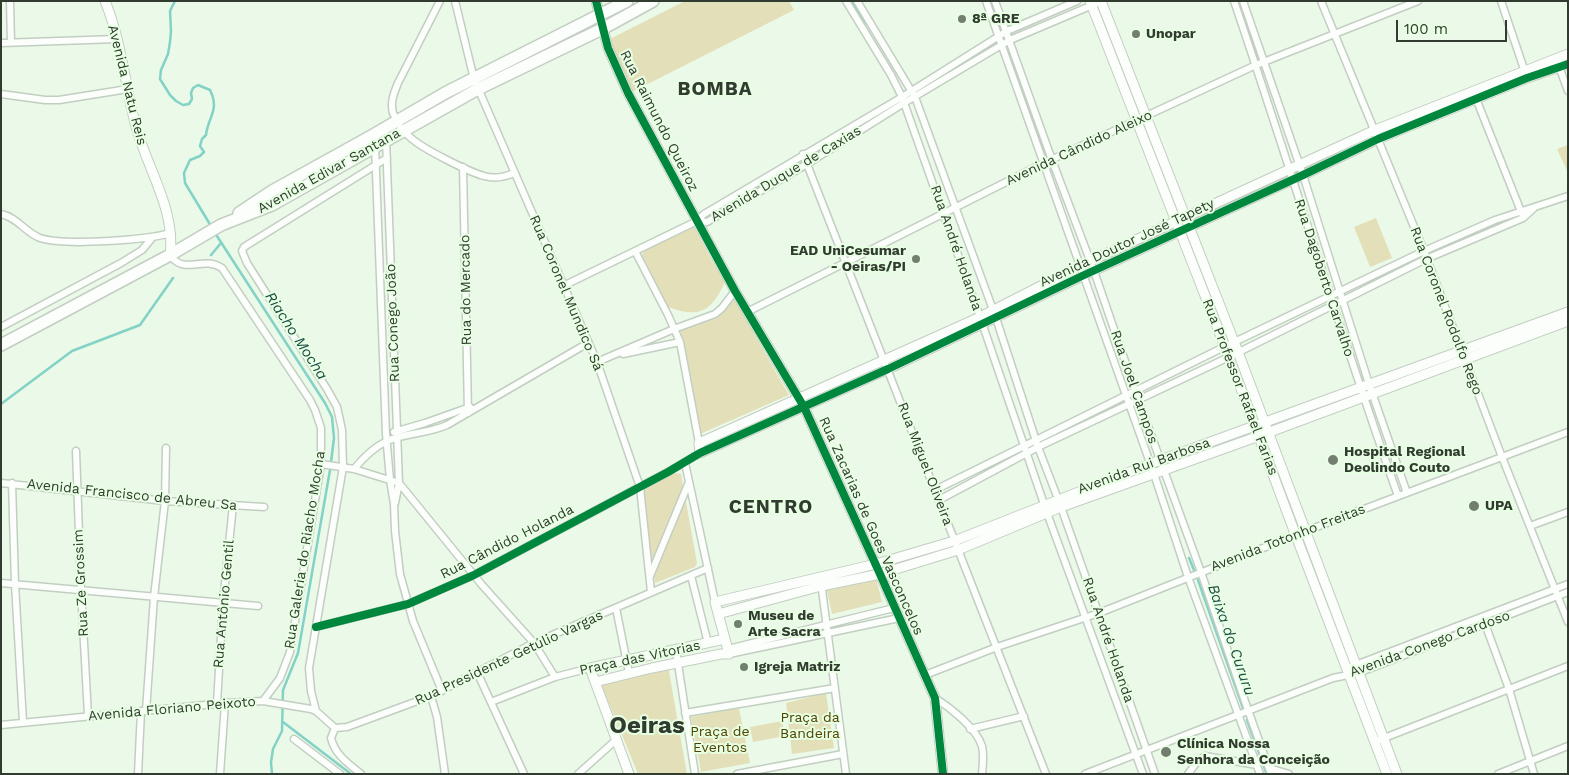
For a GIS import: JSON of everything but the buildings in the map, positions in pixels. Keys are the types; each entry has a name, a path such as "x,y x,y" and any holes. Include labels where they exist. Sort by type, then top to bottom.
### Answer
{"highway":[{"name":"Avenida Edivar Santana","path":"223,224 272,191 373,135 400,125 627,1"},
{"name":"Avenida Edivar Santana","path":"476,84 602,29 653,1"},
{"name":"Avenida Edivar Santana","path":"223,224 272,204 375,147 386,140 400,125"},
{"path":"1,345 170,255 223,224"}],"main road":[{"name":"Avenida Natu Reis","path":"105,1 117,39 138,133 164,206 171,234 170,255"},
{"name":"Rua Raimundo Queiroz","path":"596,1 608,48 628,94 697,221"},
{"name":"Rua Professor Rafael Farias","path":"1102,1 1177,222 1224,347 1260,424 1268,432 1306,531 1353,671 1379,741 1388,774"},
{"name":"Rua Professor Rafael Farias","path":"1091,3 1190,228 1238,352 1260,424 1259,436 1296,536 1353,671"},
{"name":"Avenida Doutor José Tapety","path":"995,314 1080,266 1290,170 1525,74 1561,63 1568,54"},
{"name":"Avenida Doutor José Tapety","path":"699,442 1190,228 1303,175 1376,134"},
{"name":"Rua Zacarias de Goes Vasconcelos","path":"697,221 804,407 876,564 935,698 940,729 943,774"},
{"name":"Avenida Rui Barbosa","path":"718,614 954,540 1046,508 1160,460 1364,386 1463,355 1566,317"},
{"name":"Avenida Doutor José Tapety","path":"700,453 888,370 981,320"},
{"name":"Avenida Rui Barbosa","path":"1059,503 1164,471 1368,396 1463,355"},
{"path":"699,442 700,453"},
{"name":"Avenida Rui Barbosa","path":"715,602 821,582 880,574 958,550 1046,508"},
{"path":"595,682 726,652 725,639 715,602"},
{"name":"Praça das Vitorias","path":"590,668 725,639"},
{"path":"590,668 629,774"},
{"name":"Rua Professor Rafael Farias","path":"1379,741 1397,774"}],"street":[{"path":"10,1 11,43"},
{"path":"440,1 393,94 393,112 400,125 412,139 463,167 483,176 508,176 514,173"},
{"name":"Rua Coronel Mundico Sá","path":"456,1 476,84 597,362 640,487 651,592"},
{"name":"Rua André Holanda","path":"846,1 891,74 903,100 1025,450 1143,774"},
{"name":"Rua André Holanda","path":"857,1 915,97 995,314 1037,443 1155,774"},
{"name":"Rua Joel Campos","path":"986,1 1082,276 1154,474 1188,577 1260,774"},
{"name":"Rua Joel Campos","path":"995,1 1094,271 1270,771"},
{"name":"Avenida Duque de Caxias","path":"697,221 707,222 807,164 903,100 911,90 999,35 1078,1"},
{"name":"Avenida Duque de Caxias","path":"697,221 704,214 803,154 903,100 915,97 1010,40 1091,3 1102,1"},
{"name":"Rua Dagoberto Carvalho","path":"1234,1 1332,305 1408,493"},
{"name":"Rua Dagoberto Carvalho","path":"1243,1 1303,175 1339,292 1364,386"},
{"name":"Rua Coronel Rodolfo Rego","path":"1321,1 1424,252 1502,457 1568,622"},
{"name":"Avenida Cândido Aleixo","path":"749,311 1044,163 1256,65 1418,1"},
{"path":"1501,1 1525,74"},
{"path":"1,43 117,39"},
{"path":"1561,63 1568,91"},
{"path":"1,94 59,100 128,89"},
{"path":"1475,95 1523,218"},
{"name":"Rua Conego João","path":"373,135 376,164 387,437 397,549 408,604 420,642 442,690"},
{"name":"Rua Conego João","path":"386,140 400,483 394,504"},
{"name":"Rua Miguel Oliveira","path":"803,154 847,262 1046,774"},
{"path":"376,164 387,158"},
{"name":"Rua Galeria do Riacho Mocha","path":"316,711 309,681 311,652 342,467 342,430 337,407 328,388 247,263 242,250 244,246 376,164"},
{"name":"Rua do Mercado","path":"463,167 468,410"},
{"path":"939,500 1037,443 1125,396 1224,347 1424,252 1520,210 1567,197"},
{"path":"1037,443 1230,357 1426,259 1523,218 1536,206"},
{"path":"1,214 10,217 36,236 50,240 90,241 152,238 171,234"},
{"path":"563,286 697,221"},
{"path":"1,327 121,263 142,250 152,238"},
{"path":"635,251 680,342 699,442"},
{"name":"Rua Galeria do Riacho Mocha","path":"170,255 179,264 215,263 222,268 316,410 320,421 322,464 290,652 280,678 263,701"},
{"path":"381,291 392,290"},
{"path":"597,362 674,329 715,314 722,308 735,290"},
{"path":"609,357 680,342"},
{"path":"354,469 387,437 440,428 468,410 588,343"},
{"name":"Rua Dagoberto Carvalho","path":"1368,396 1398,496"},
{"name":"Avenida Totonho Freitas","path":"924,675 997,647 1086,618 1306,531 1568,432"},
{"path":"138,774 165,501 166,448"},
{"path":"935,490 1025,450"},
{"name":"Rua Ze Grossim","path":"76,451 76,490 88,716"},
{"name":"Rua Cândido Holanda","path":"316,627 408,604 474,575 685,463 700,453"},
{"path":"685,463 715,602"},
{"path":"322,464 354,469 400,483 474,575 534,644 555,677"},
{"name":"Avenida Francisco de Abreu Sa","path":"1,482 165,501 264,507"},
{"path":"649,577 689,482"},
{"path":"12,483 15,584 23,722"},
{"name":"Rua Antônio Gentil","path":"217,703 223,602 233,505"},
{"path":"1530,526 1568,512"},
{"name":"Rua Presidente Getúlio Vargas","path":"335,728 347,727 431,696 534,644 708,568"},
{"path":"691,576 708,643"},
{"path":"1,582 258,606"},
{"path":"821,582 846,774"},
{"name":"Avenida Conego Cardoso","path":"1353,671 1568,584"},
{"name":"Avenida Conego Cardoso","path":"1085,774 1248,710 1486,624 1568,592"},
{"path":"616,608 629,674"},
{"path":"726,652 894,608"},
{"path":"1483,617 1510,689 1534,774"},
{"path":"726,652 899,618"},
{"path":"676,651 695,774"},
{"path":"1379,741 1568,666"},
{"name":"Praça das Vitorias","path":"491,702 555,677 590,668"},
{"path":"477,672 524,774"},
{"path":"685,713 835,688"},
{"path":"431,696 437,717 445,774"},
{"path":"935,698 958,714 978,738 982,747 982,774"},
{"name":"Avenida Floriano Peixoto","path":"1,725 217,703 263,701 316,711 335,728"},
{"path":"220,774 225,703"},
{"path":"970,729 1024,716"},
{"path":"335,728 331,738 335,750 362,774"},
{"path":"294,739 340,774"},
{"path":"578,774 616,740"},
{"path":"1498,774 1568,746"},
{"path":"737,774 843,754"},
{"path":"1188,774 1205,756 1257,765"},
{"path":"1270,771 1289,774"}],"green space":[{"path":"685,1 789,1 794,10 632,92 608,40"},
{"path":"1568,145 1568,173 1557,149"},
{"path":"1376,218 1392,258 1370,267 1354,227"},
{"path":"690,227 695,228 725,282 715,300 703,310 696,312 679,311 668,307 642,255 645,249"},
{"path":"734,299 789,395 700,434 690,372 678,323 697,323 711,320 722,313"},
{"path":"668,472 681,474 697,563 695,567 655,583 643,484"},
{"path":"875,574 882,602 832,614 826,586"},
{"path":"668,666 687,774 638,774 601,684"},
{"name":"Praça da Bandeira","path":"826,693 834,748 792,754 786,703"},
{"name":"Praça de Eventos","path":"739,708 750,763 701,772 691,717"},
{"path":"782,721 785,736 753,742 750,727"}],"waterway":[{"name":"Riacho Mocha","path":"175,1 170,11 171,31 168,54 161,70 160,79 170,95 183,105 189,104 192,99 191,93 193,88 198,85 210,90 213,97 214,108 206,135 202,139 200,146 204,152 190,160 184,173 185,183 211,226"},
{"name":"Baixa do Cururu","path":"852,1 866,23"},
{"name":"Riacho Mocha","path":"215,233 325,403 332,417 334,438 330,470 298,653 283,690 282,731 273,749 272,774"},
{"path":"211,255 221,243"},
{"path":"1,404 72,351 140,325 173,278"},
{"name":"Baixa do Cururu","path":"1189,558 1194,570"},
{"name":"Baixa do Cururu","path":"1198,580 1243,708"},
{"name":"Baixa do Cururu","path":"1247,720 1266,772"},
{"path":"283,722 351,774"}],"cycle path":[{"path":"596,1 608,48 628,93 735,291 804,407 880,574 935,698 943,774"},
{"path":"316,627 408,604 474,575 668,472 700,453 888,369 1082,276 1378,139 1527,78 1568,64"}],"place":[{"name":"8ª GRE","path":"962,19"},
{"name":"Unopar","path":"1136,34"},
{"name":"EAD UniCesumar - Oeiras/PI","path":"916,259"},
{"name":"Hospital Regional Deolindo Couto","path":"1333,460"},
{"name":"UPA","path":"1474,506"},
{"name":"Museu de Arte Sacra","path":"738,624"},
{"name":"Igreja Matriz","path":"744,667"},
{"name":"Clínica Nossa Senhora da Conceição","path":"1166,752"}],"district":[{"name":"BOMBA","path":"715,89"},
{"name":"CENTRO","path":"771,507"},
{"name":"Oeiras","path":"647,726"}]}
